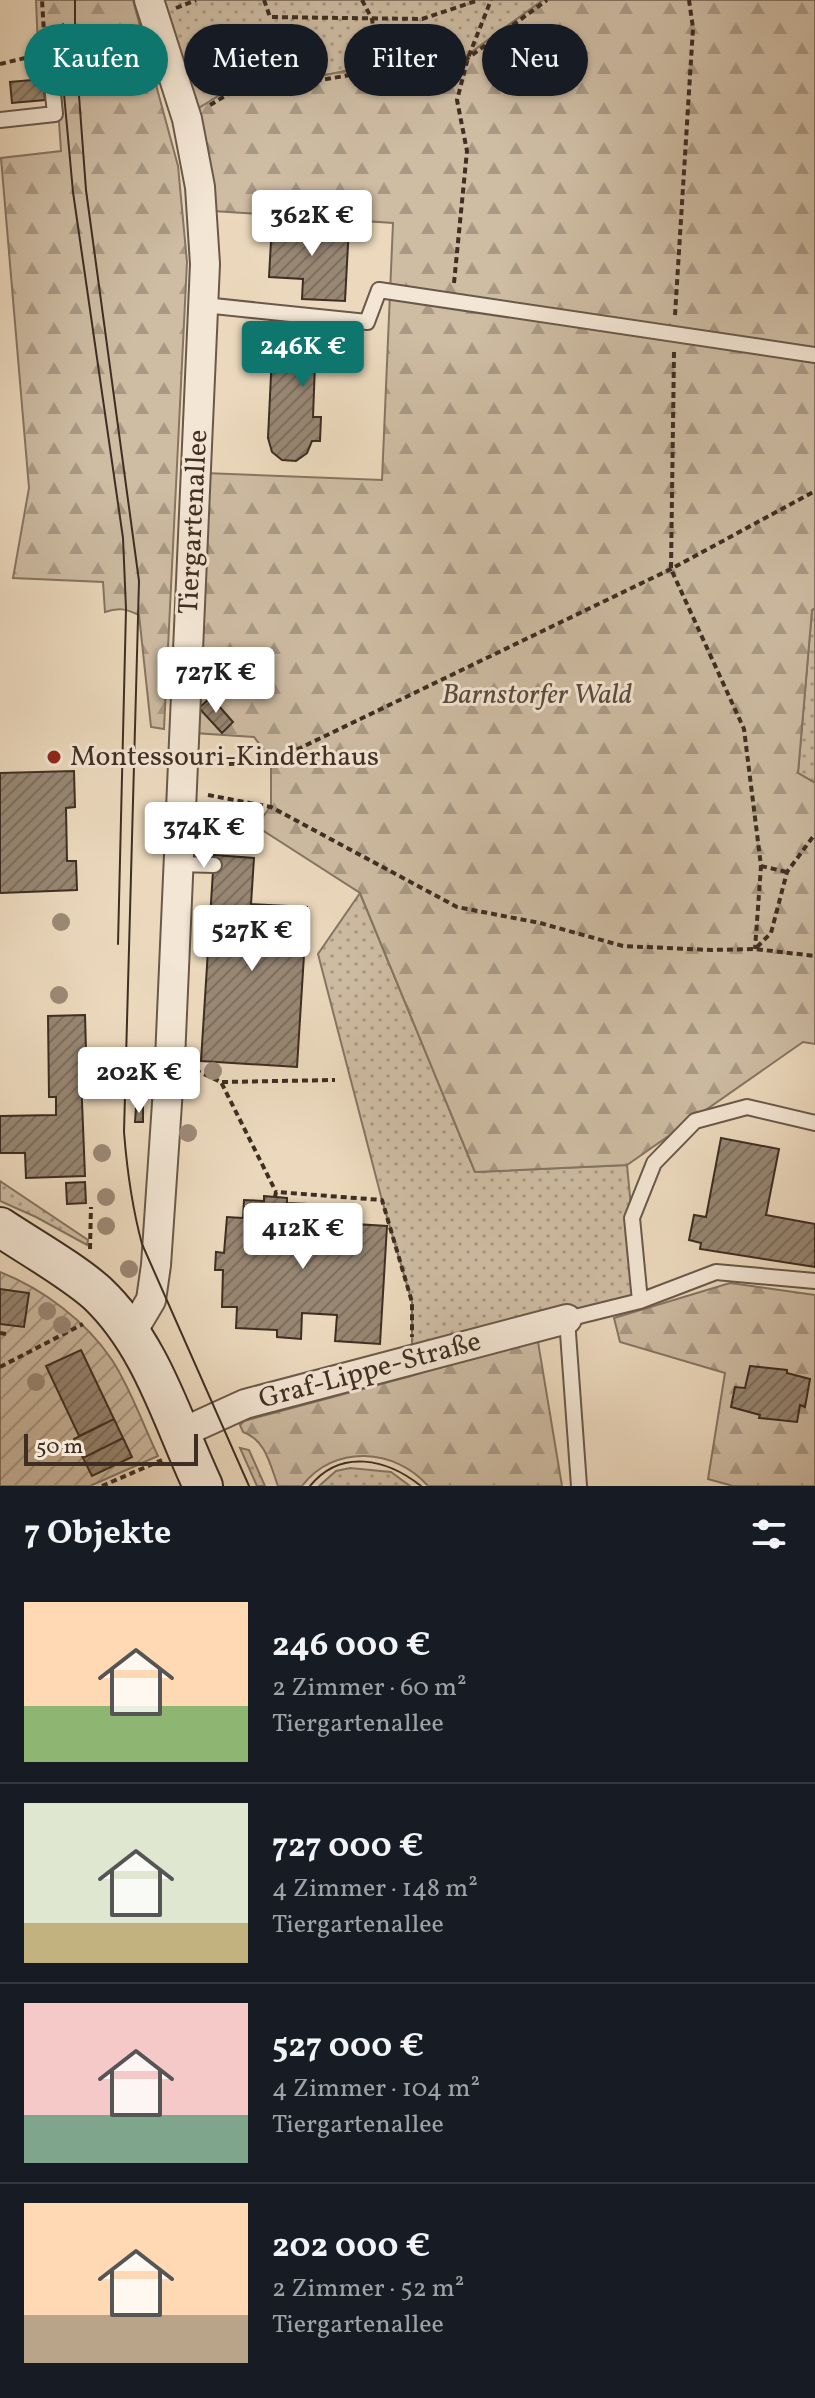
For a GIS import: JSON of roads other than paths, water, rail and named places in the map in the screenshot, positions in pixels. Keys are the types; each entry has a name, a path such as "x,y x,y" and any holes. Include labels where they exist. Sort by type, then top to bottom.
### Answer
{"main road":[{"path":"0,1227 95,1292 132,1332 148,1362 171,1447 203,1486"},
{"path":"0,1243 45,1257"}],"street":[{"name":"Tiergartenallee","path":"132,1332 151,1300 155,1278 170,1059 205,264 200,187 187,119 149,0"},
{"name":"Graf-Lippe-Straße","path":"171,1447 245,1404 567,1319"}],"lane":[{"path":"0,120 55,114 53,96"},
{"path":"204,305 367,322 379,290 815,355"},
{"path":"178,864 214,865"},
{"path":"640,1301 632,1218 654,1163 695,1121 747,1107 815,1123"},
{"path":"579,1486 567,1319 640,1301 716,1272 815,1281"}],"tram line":[{"path":"75,0 75,42 86,190 139,581 124,1132 127,1160 142,1244 249,1486"},
{"path":"64,96 73,192 123,538 126,609 118,944"},
{"path":"310,1486 322,1474 350,1462 379,1464 394,1469 421,1486"}],"place":[{"name":"Montessouri-Kinderhaus","path":"54,757"}],"park label":[{"name":"Barnstorfer Wald","path":"537,695"}]}
